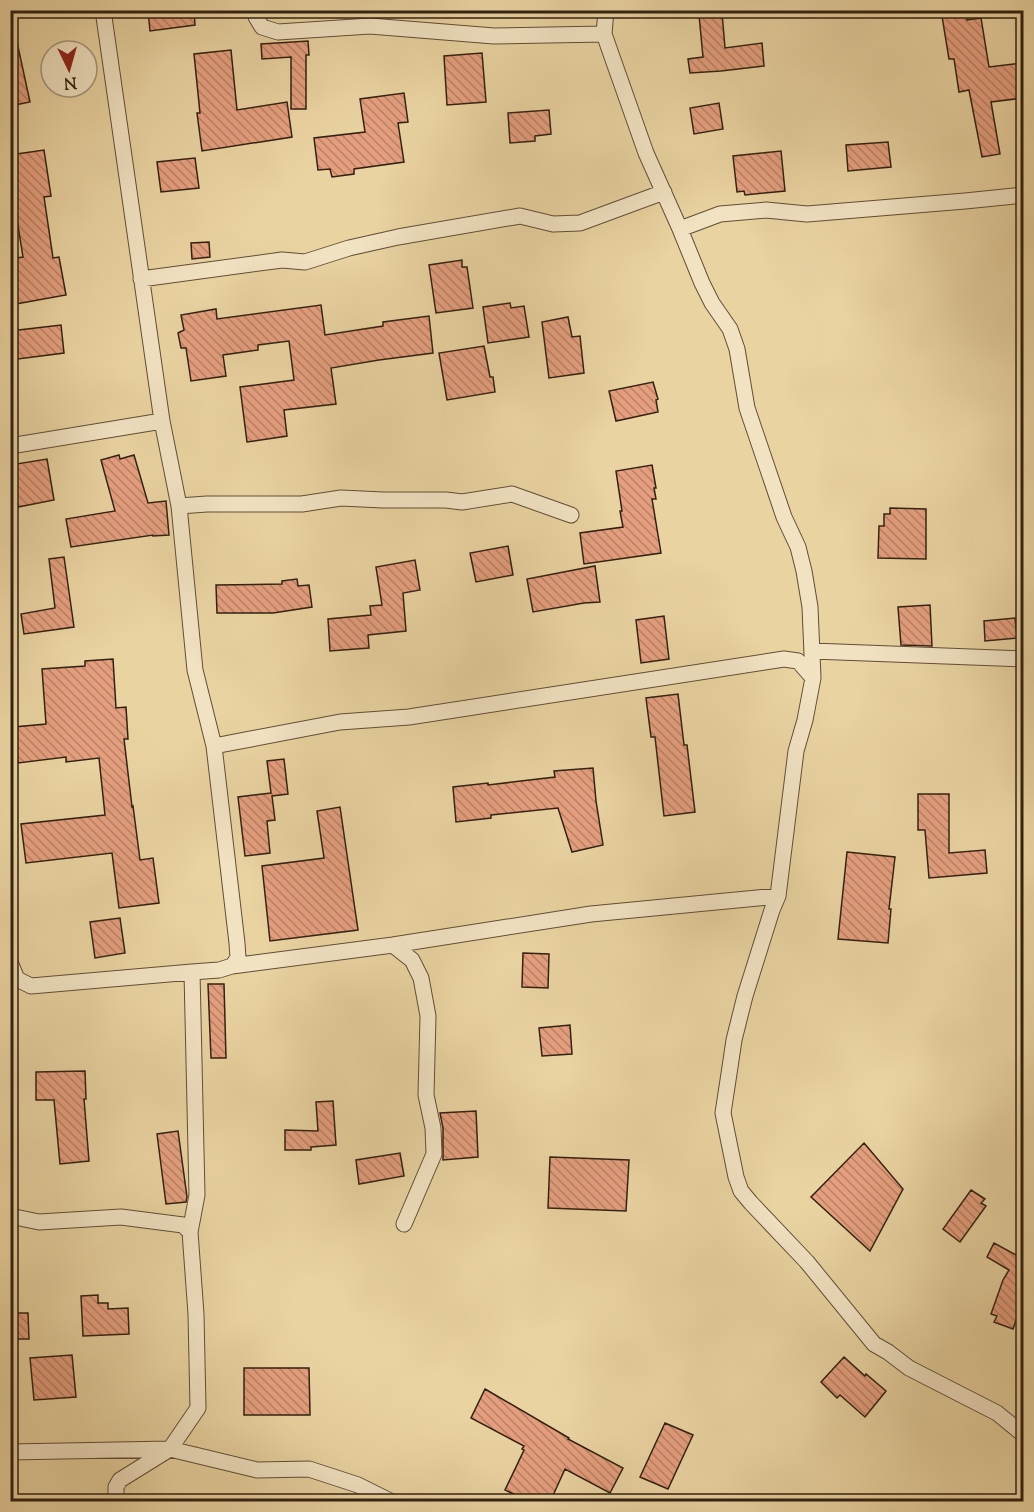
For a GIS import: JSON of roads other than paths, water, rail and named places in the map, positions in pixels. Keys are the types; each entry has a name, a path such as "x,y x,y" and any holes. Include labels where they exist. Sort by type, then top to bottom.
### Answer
{"street":[{"path":"104,10 162,422 179,506 195,670 214,746 237,943 238,958 232,966"},
{"path":"256,10 256,17 262,27 278,33 370,26 494,36 604,34"},
{"path":"606,10 604,34 646,153 702,283 712,303 730,329 737,349 747,408 784,517 798,547 810,607 813,678 796,751 778,896 736,1029 723,1113 736,1176 741,1191 807,1262 874,1344 909,1368 997,1413 1023,1435"},
{"path":"141,279 282,260 305,262 349,248 398,237 520,216 553,224 580,223 664,192"},
{"path":"680,229 720,214 766,210 807,214 1023,195"},
{"path":"10,446 162,422"},
{"path":"179,506 302,504 341,498 462,502 512,494 571,515"},
{"path":"812,651 1023,659"},
{"path":"214,746 340,722 409,717 784,659 798,661 813,678"},
{"path":"11,967 17,979 31,986 219,970 232,966 393,945 591,914 778,896"},
{"path":"393,945 412,960 421,978 428,1016 426,1095 433,1128 434,1154 404,1224"},
{"path":"116,1502 116,1487 120,1480 170,1449 198,1408 196,1314 190,1232 197,1195 192,972"},
{"path":"10,1216 39,1222 121,1217 183,1225 190,1232"},
{"path":"10,1452 170,1449 257,1470 309,1469 358,1485 392,1502"}]}
